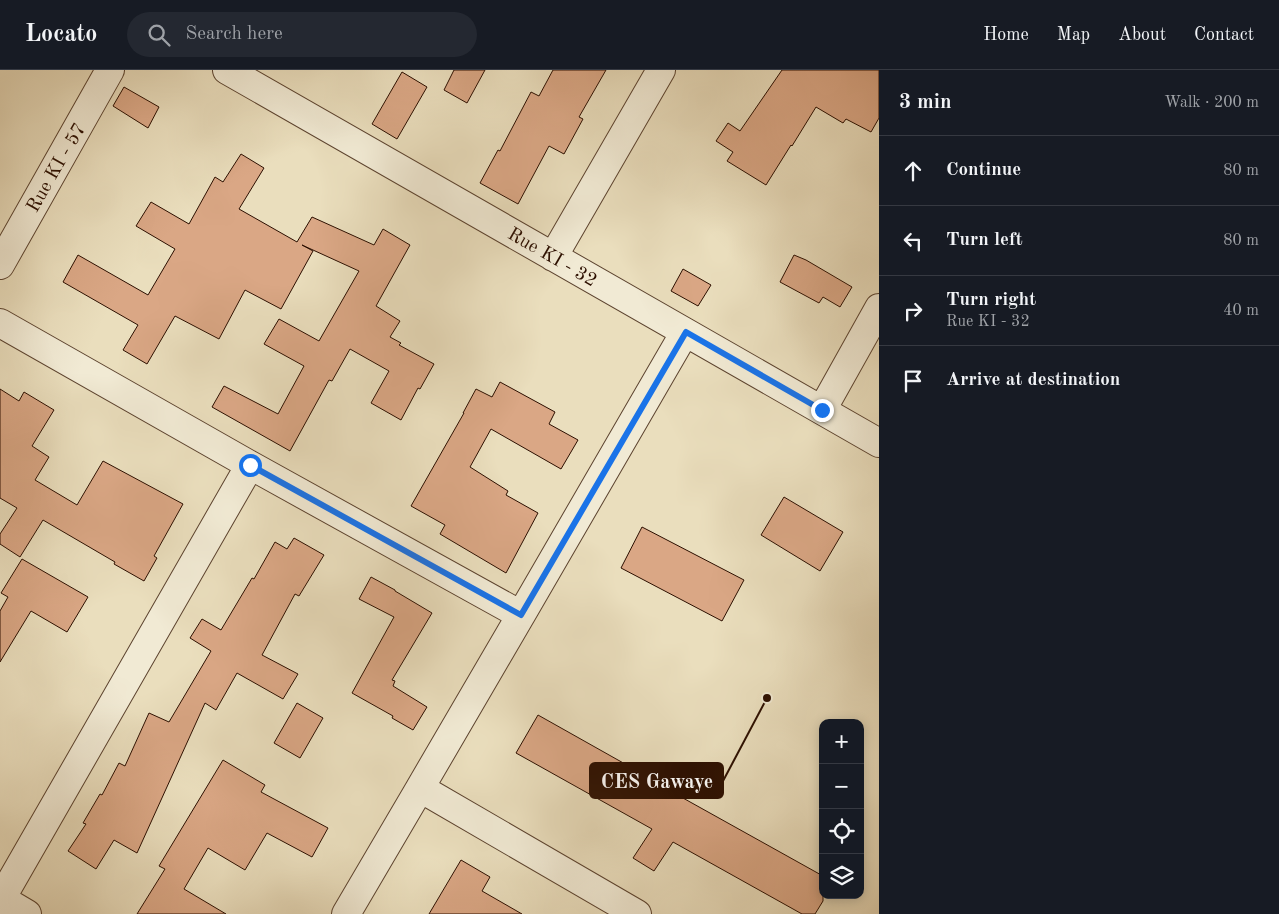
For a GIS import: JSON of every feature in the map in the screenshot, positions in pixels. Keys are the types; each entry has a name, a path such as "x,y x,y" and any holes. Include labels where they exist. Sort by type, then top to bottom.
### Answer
{"street":[{"name":"Rue KI - 57","path":"4,249 110,70"},
{"name":"Rue KI - 32","path":"227,70 879,443"},
{"path":"553,257 661,70"},
{"path":"822,410 879,308"},
{"path":"0,323 250,465 521,615"},
{"path":"346,914 686,332"},
{"path":"27,914 0,899 250,465"},
{"path":"420,788 637,914"}],"building":[{"path":"454,70 485,70 467,103 444,90"},
{"path":"553,70 606,70 579,117 583,119 564,154 549,146 518,204 480,183 498,150 500,151 531,92 539,96"},
{"path":"782,70 879,70 879,118 871,132 846,119 843,123 816,107 766,185 727,161 733,152 716,141 728,123 740,131"},
{"path":"402,72 427,87 397,139 372,124"},
{"path":"124,87 159,107 148,128 113,106"},
{"path":"241,154 264,168 239,209 297,242 312,217 374,245 383,229 410,245 376,306 400,321 390,337 401,343 399,345 434,364 420,389 418,388 401,420 371,403 389,371 350,349 332,381 329,380 290,451 212,407 224,386 278,414 304,366 264,344 279,319 319,341 359,271 302,245 313,251 281,309 245,290 219,339 175,316 147,364 123,350 138,325 63,282 78,255 148,295 175,249 136,226 151,202 189,224 215,177 223,182"},
{"path":"794,255 852,287 840,307 823,297 819,303 780,282"},
{"path":"683,269 711,285 698,306 671,291"},
{"path":"500,382 555,412 549,424 578,440 561,469 491,429 470,467 508,491 506,495 538,513 506,573 440,534 445,525 411,506 476,389 492,397"},
{"path":"0,389 19,401 24,392 54,410 32,446 49,457 35,480 77,505 103,461 183,504 154,556 157,558 144,581 43,520 20,557 0,544 0,534 17,508 0,498"},
{"path":"784,497 843,532 820,571 761,535"},
{"path":"642,527 744,580 722,621 621,568"},
{"path":"294,538 324,555 299,596 295,594 262,655 298,674 283,699 237,673 216,710 205,703 137,853 114,840 96,869 68,851 86,824 83,823 100,794 102,795 119,763 125,766 149,713 169,722 211,651 190,638 202,619 221,630 275,542 287,549"},
{"path":"22,559 88,597 67,632 31,611 0,662 0,611 8,597 1,593"},
{"path":"371,577 432,613 392,680 395,681 393,686 427,707 413,730 392,718 393,716 352,693 394,617 359,599"},
{"path":"297,703 323,718 300,758 274,743"},
{"path":"538,715 819,874 819,899 823,899 823,901 815,914 802,914 673,842 654,871 633,858 652,829 516,753"},
{"path":"223,760 265,785 261,792 328,828 312,857 267,833 245,870 208,848 184,889 226,914 137,914 165,869 159,866"},
{"path":"461,860 490,877 482,891 522,914 429,914"}],"place":[{"name":"CES Gawaye","path":"767,698"}],"route":[{"path":"250,465 521,615 686,332 822,410"}]}
